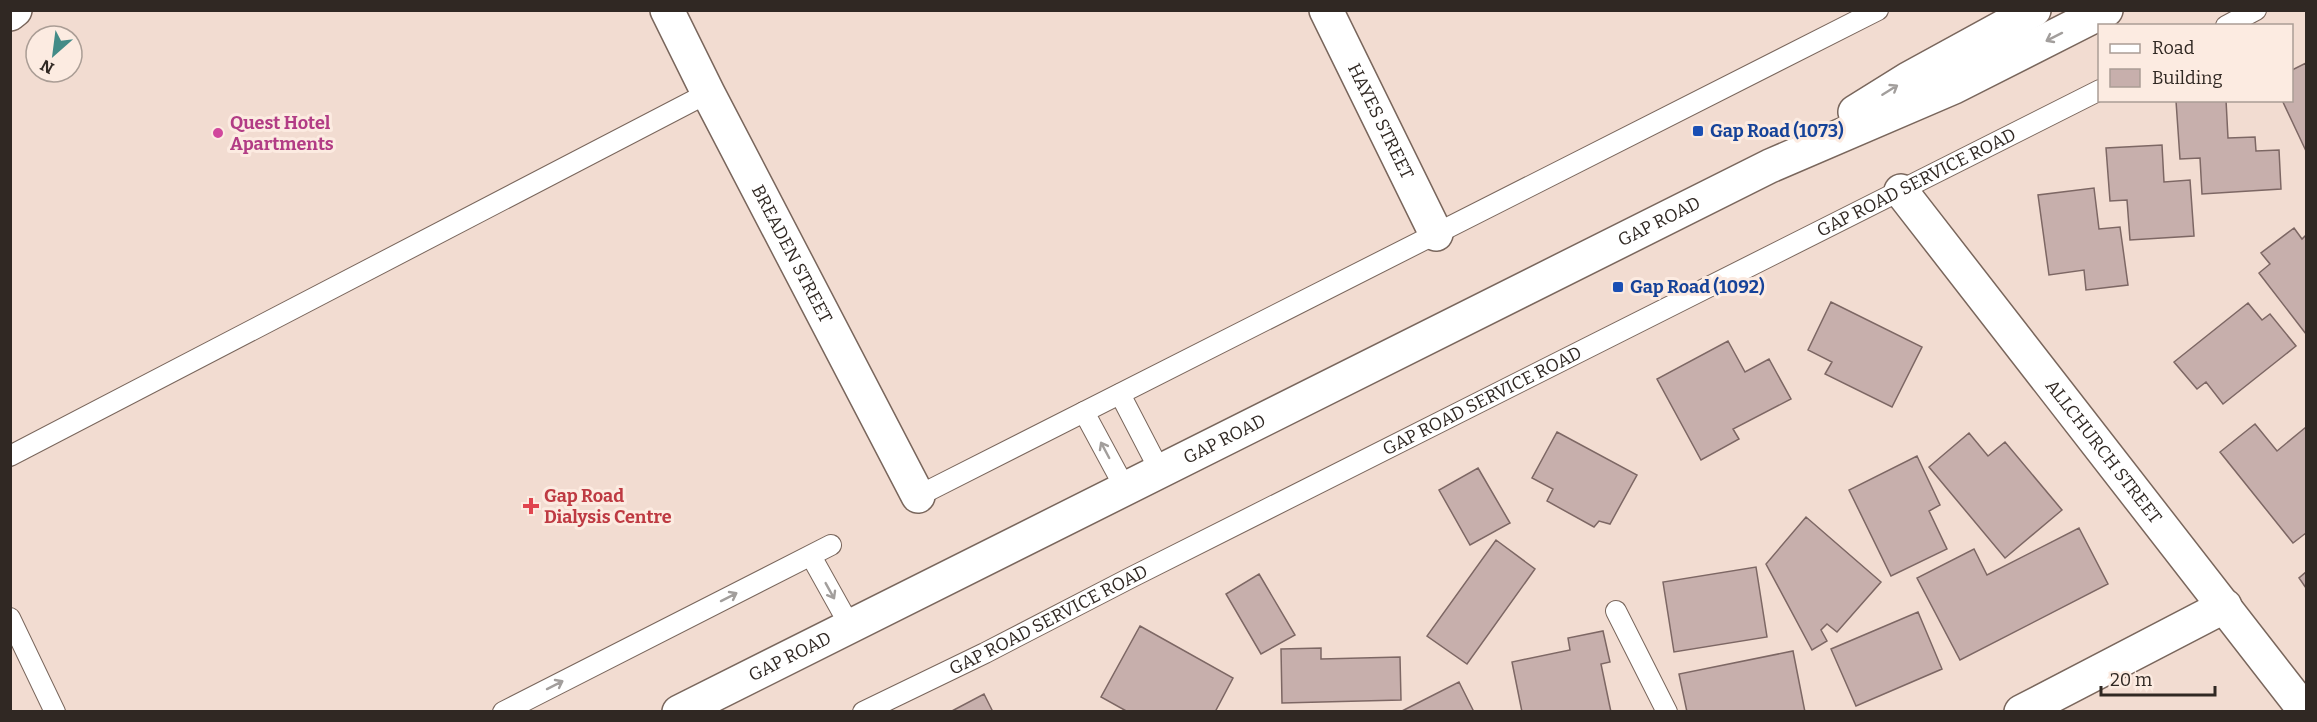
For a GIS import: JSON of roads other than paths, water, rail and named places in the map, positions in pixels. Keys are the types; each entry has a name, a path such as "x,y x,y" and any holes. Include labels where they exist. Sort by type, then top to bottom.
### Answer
{"street":[{"path":"10,14 15,10"},
{"name":"BREADEN STREET","path":"667,10 918,496"},
{"name":"HAYES STREET","path":"1326,10 1436,234"},
{"name":"GAP ROAD","path":"1770,166 1908,79 2034,10"},
{"name":"GAP ROAD","path":"679,711 1770,166 1954,87 2106,10"},
{"name":"ALLCHURCH STREET","path":"1902,191 2306,711"},
{"path":"2021,711 2224,606"}],"lane":[{"path":"918,496 1878,10"},
{"path":"2230,24 2256,10"},
{"name":"GAP ROAD SERVICE ROAD","path":"863,711 985,653 1153,566 2098,91"},
{"path":"10,456 708,93"},
{"path":"1120,394 1160,471"},
{"path":"1084,412 1125,488"},
{"path":"503,711 831,545"},
{"path":"811,556 850,626"},
{"path":"1616,611 1667,711"},
{"path":"10,618 55,711"}],"place":[{"name":"Gap Road (1073)","path":"1698,131"},
{"name":"Quest Hotel Apartments","path":"218,133"},
{"name":"Gap Road (1092)","path":"1618,287"},
{"name":"Gap Road Dialysis Centre","path":"531,506"}]}
